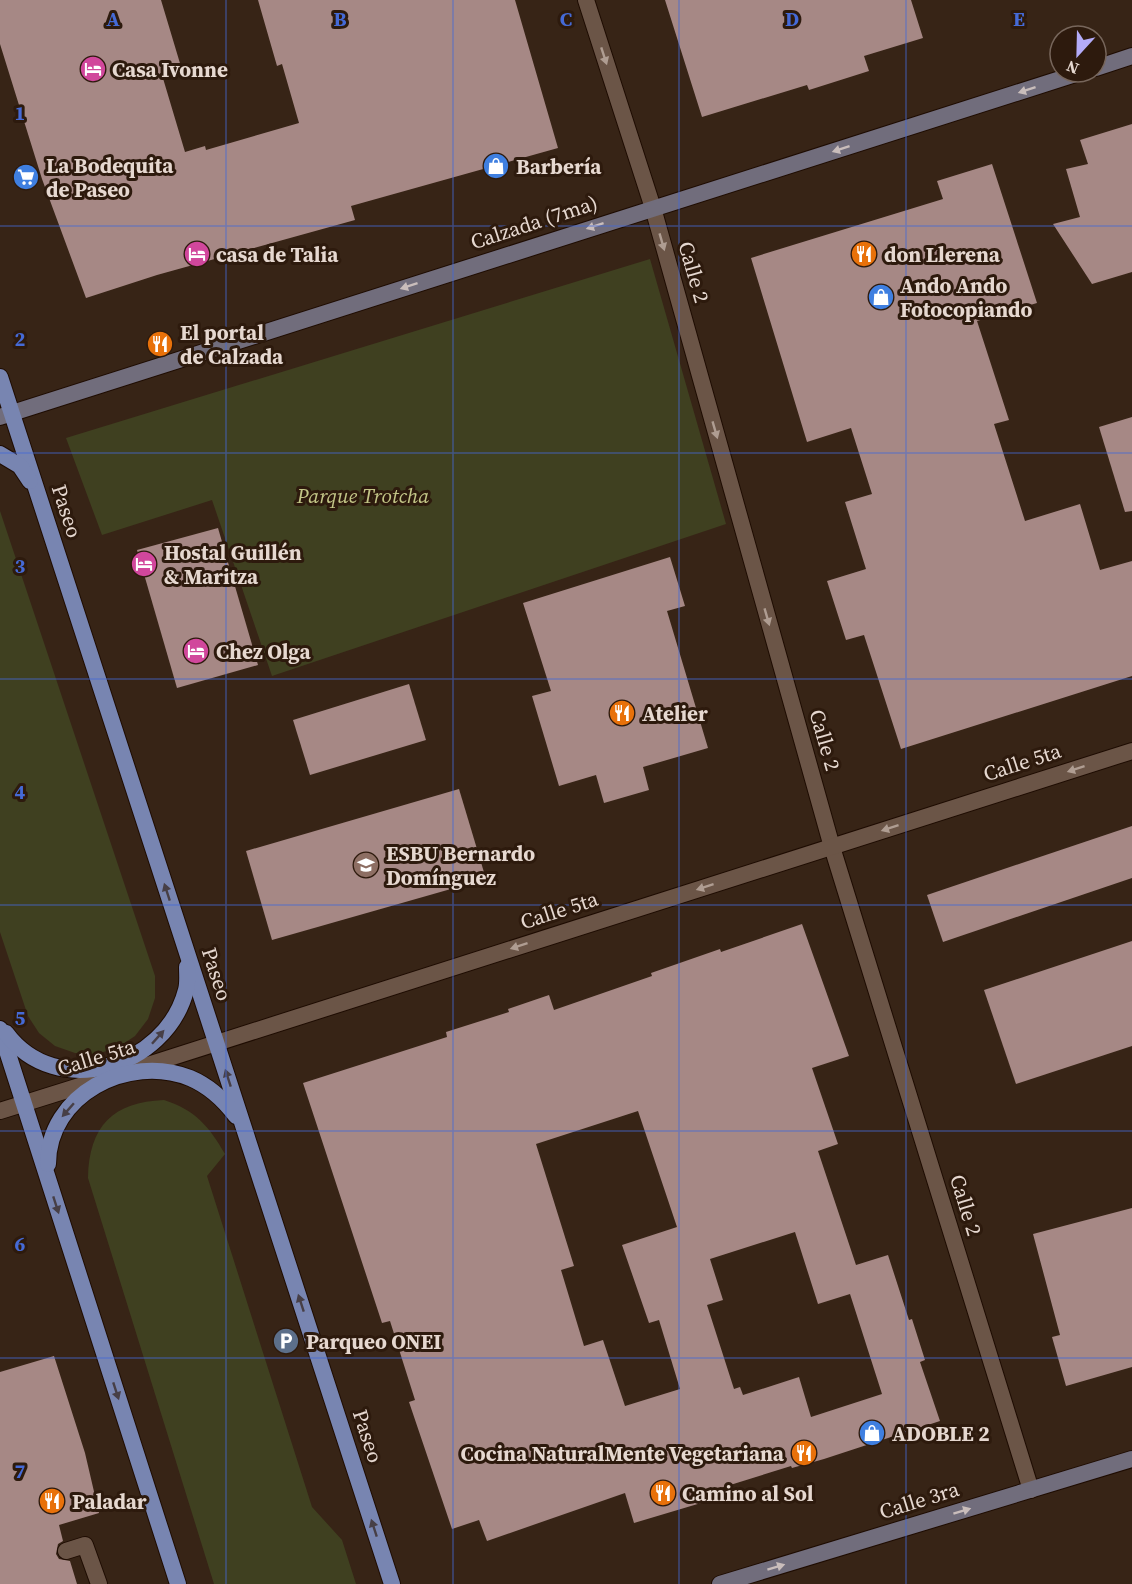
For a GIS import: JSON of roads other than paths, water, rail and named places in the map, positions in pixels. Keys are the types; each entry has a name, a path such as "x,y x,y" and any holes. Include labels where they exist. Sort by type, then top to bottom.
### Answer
{"main road":[{"path":"1108,64 1132,56"},
{"name":"Calzada (7ma)","path":"6,415 1048,83"},
{"name":"Paseo","path":"0,377 6,415 38,495 390,1580"},
{"path":"0,454 20,466 38,495"},
{"path":"0,1025 17,1048 48,1065 83,1070 118,1065 149,1047 172,1022 187,989 188,955"},
{"path":"0,1029 178,1584"},
{"path":"48,1178 48,1145 64,1113 89,1089 121,1074 155,1070 190,1078 220,1096 242,1123"},
{"name":"Calle 3ra","path":"720,1584 1132,1459"}],"street":[{"name":"Calle 2","path":"586,0 653,208 832,847 1031,1490"},
{"name":"Calle 5ta","path":"0,1111 1132,751"},
{"path":"66,1551 85,1545 99,1584"}],"place":[{"name":"Casa Ivonne","path":"93,69"},
{"name":"Barbería","path":"496,166"},
{"name":"La Bodequita de Paseo","path":"26,177"},
{"name":"casa de Talia","path":"197,254"},
{"name":"don Llerena","path":"864,254"},
{"name":"Ando Ando Fotocopiando","path":"881,297"},
{"name":"El portal de Calzada","path":"160,344"},
{"name":"Hostal Guillén & Maritza","path":"144,564"},
{"name":"Chez Olga","path":"196,651"},
{"name":"Atelier","path":"622,713"},
{"name":"ESBU Bernardo Domínguez","path":"366,865"},
{"name":"Parqueo ONEI","path":"286,1341"},
{"name":"ADOBLE 2","path":"872,1433"},
{"name":"Cocina NaturalMente Vegetariana","path":"804,1453"},
{"name":"Camino al Sol","path":"663,1493"},
{"name":"Paladar","path":"52,1501"}],"park label":[{"name":"Parque Trotcha","path":"363,495"}]}
